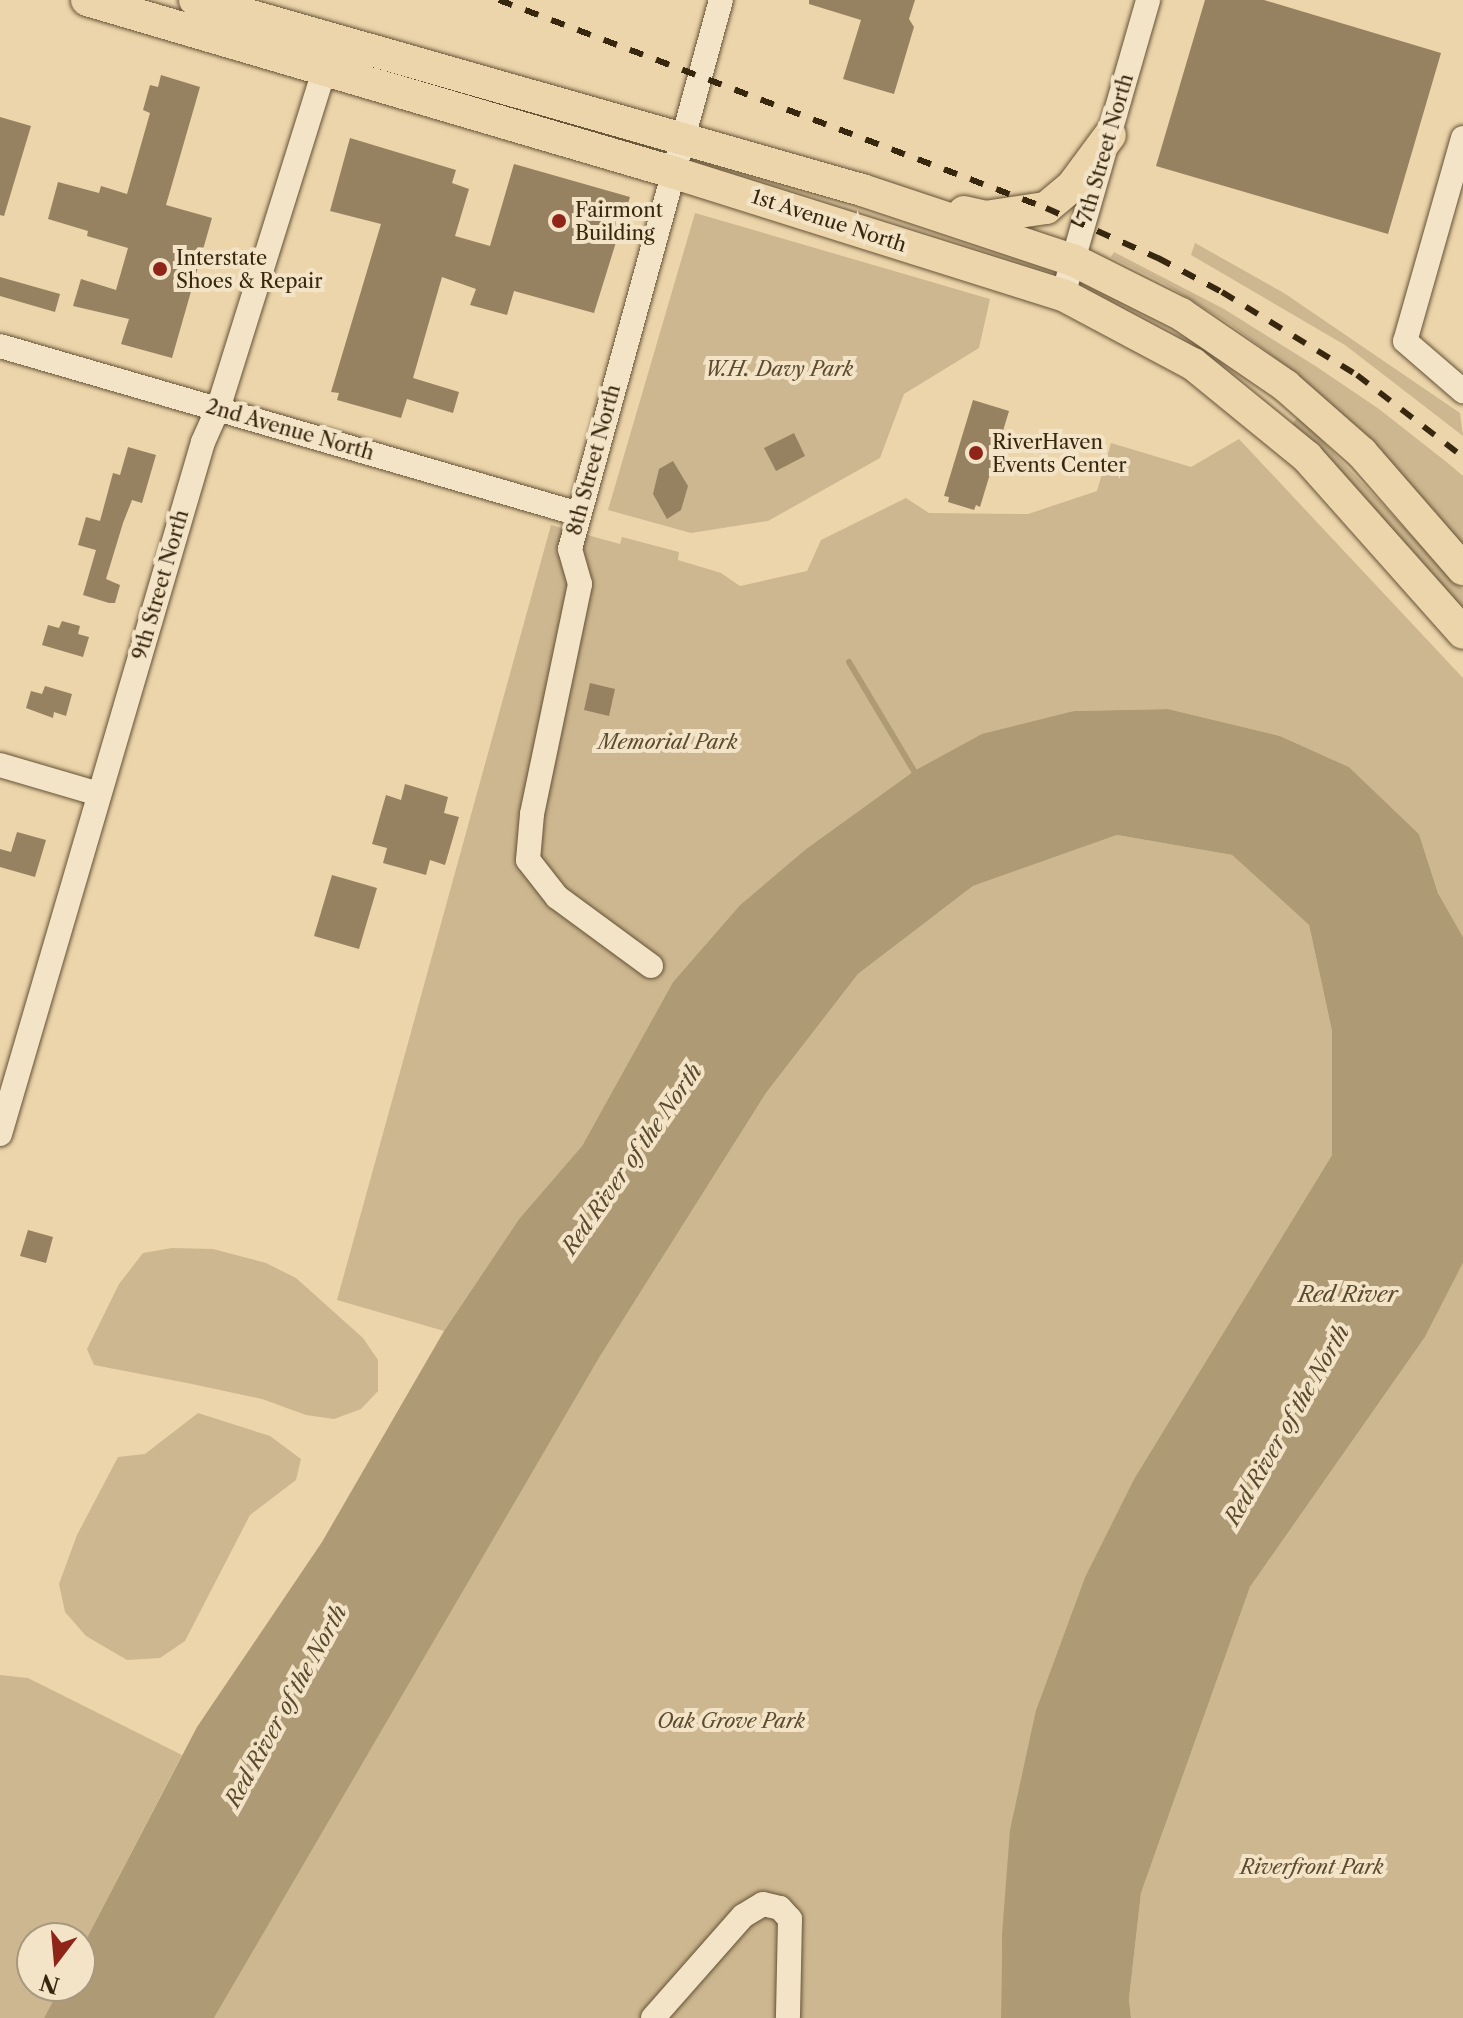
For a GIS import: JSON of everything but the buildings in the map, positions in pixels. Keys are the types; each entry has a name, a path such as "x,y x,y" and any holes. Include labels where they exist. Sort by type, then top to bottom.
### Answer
{"main road":[{"name":"1st Avenue North","path":"87,0 682,139 862,190 1073,260 1181,314 1286,386 1362,453 1463,569"},
{"name":"1st Avenue North","path":"195,0 329,55 672,172 1063,295 1193,364 1307,457 1463,633"},
{"path":"862,190 985,217 1046,208 1073,185 1110,135"}],"street":[{"name":"8th Street North","path":"651,966 557,897 528,860 532,814 580,584 570,549 721,0"},
{"name":"7th Street North","path":"1063,295 1148,0"},
{"name":"9th Street North","path":"0,1134 203,442 218,409 329,55"},
{"path":"1463,138 1405,341 1463,391"},
{"name":"2nd Avenue North","path":"0,346 579,514"},
{"path":"0,765 99,794"},
{"path":"653,2018 743,1916 763,1904 780,1908 790,1919 788,2018"}],"green space":[{"name":"W.H. Davy Park","path":"695,213 990,299 979,348 904,394 880,458 768,521 691,533 608,510"},
{"path":"1195,243 1284,293 1460,413 1463,436 1345,345 1191,255"},
{"path":"1114,252 1224,309 1317,367 1379,409 1449,464 1463,476 1463,548 1290,369 1230,324 1165,284 1111,257"},
{"path":"1299,416 1463,590 1463,612 1289,427"},
{"name":"Memorial Park","path":"1239,439 1463,678 1463,937 1438,893 1419,834 1349,767 1280,736 1168,709 1074,711 914,771 806,849 740,905 673,982 582,1146 519,1219 444,1331 337,1300 551,525 620,544 622,537 679,552 678,560 721,573 740,586 807,571 821,540 906,498 929,513 1028,514 1097,491 1111,443 1191,467"},
{"name":"Oak Grove Park","path":"1117,835 1232,855 1309,925 1332,1031 1332,1155 1134,1479 1085,1577 1036,1710 1002,1934 1001,2018 214,2018 599,1358 766,1093 858,974 973,886"},
{"path":"172,1248 213,1249 266,1263 296,1278 363,1338 378,1360 378,1391 361,1409 334,1419 306,1415 262,1399 94,1365 87,1349 119,1284 143,1253"},
{"name":"Riverfront Park","path":"1463,1263 1463,2018 1131,2018 1129,1999 1141,1893 1250,1587 1425,1337"},
{"path":"198,1413 270,1436 301,1459 296,1480 250,1515 185,1641 160,1658 127,1660 86,1636 65,1612 59,1584 77,1535 118,1457 145,1454"},
{"path":"0,1675 28,1678 182,1755 95,1922 16,1922 16,2002 52,2002 44,2018 0,2018"}],"water":[{"name":"Red River","path":"1168,709 1280,736 1349,767 1419,834 1438,893 1463,937 1463,1263 1425,1337 1250,1587 1141,1893 1129,1999 1131,2018 1001,2018 1002,1934 1010,1830 1036,1710 1085,1577 1134,1479 1332,1155 1332,1031 1309,925 1232,855 1117,835 973,886 858,974 766,1093 599,1358 214,2018 44,2018 52,2002 96,2002 95,1922 197,1727 322,1542 444,1331 519,1219 582,1146 673,982 740,905 806,849 914,771 982,734 1074,711"}],"waterway":[{"path":"849,662 917,776"}],"railway":[{"path":"499,0 1046,208 1158,258 1222,292 1357,375 1463,457"}],"place":[{"name":"Fairmont Building","path":"559,221"},
{"name":"Interstate Shoes & Repair","path":"160,269"},
{"name":"RiverHaven Events Center","path":"976,453"}],"water label":[{"name":"Red River of the North","path":"632,1159"},
{"name":"Red River of the North","path":"1287,1425"},
{"name":"Red River of the North","path":"286,1706"}]}
